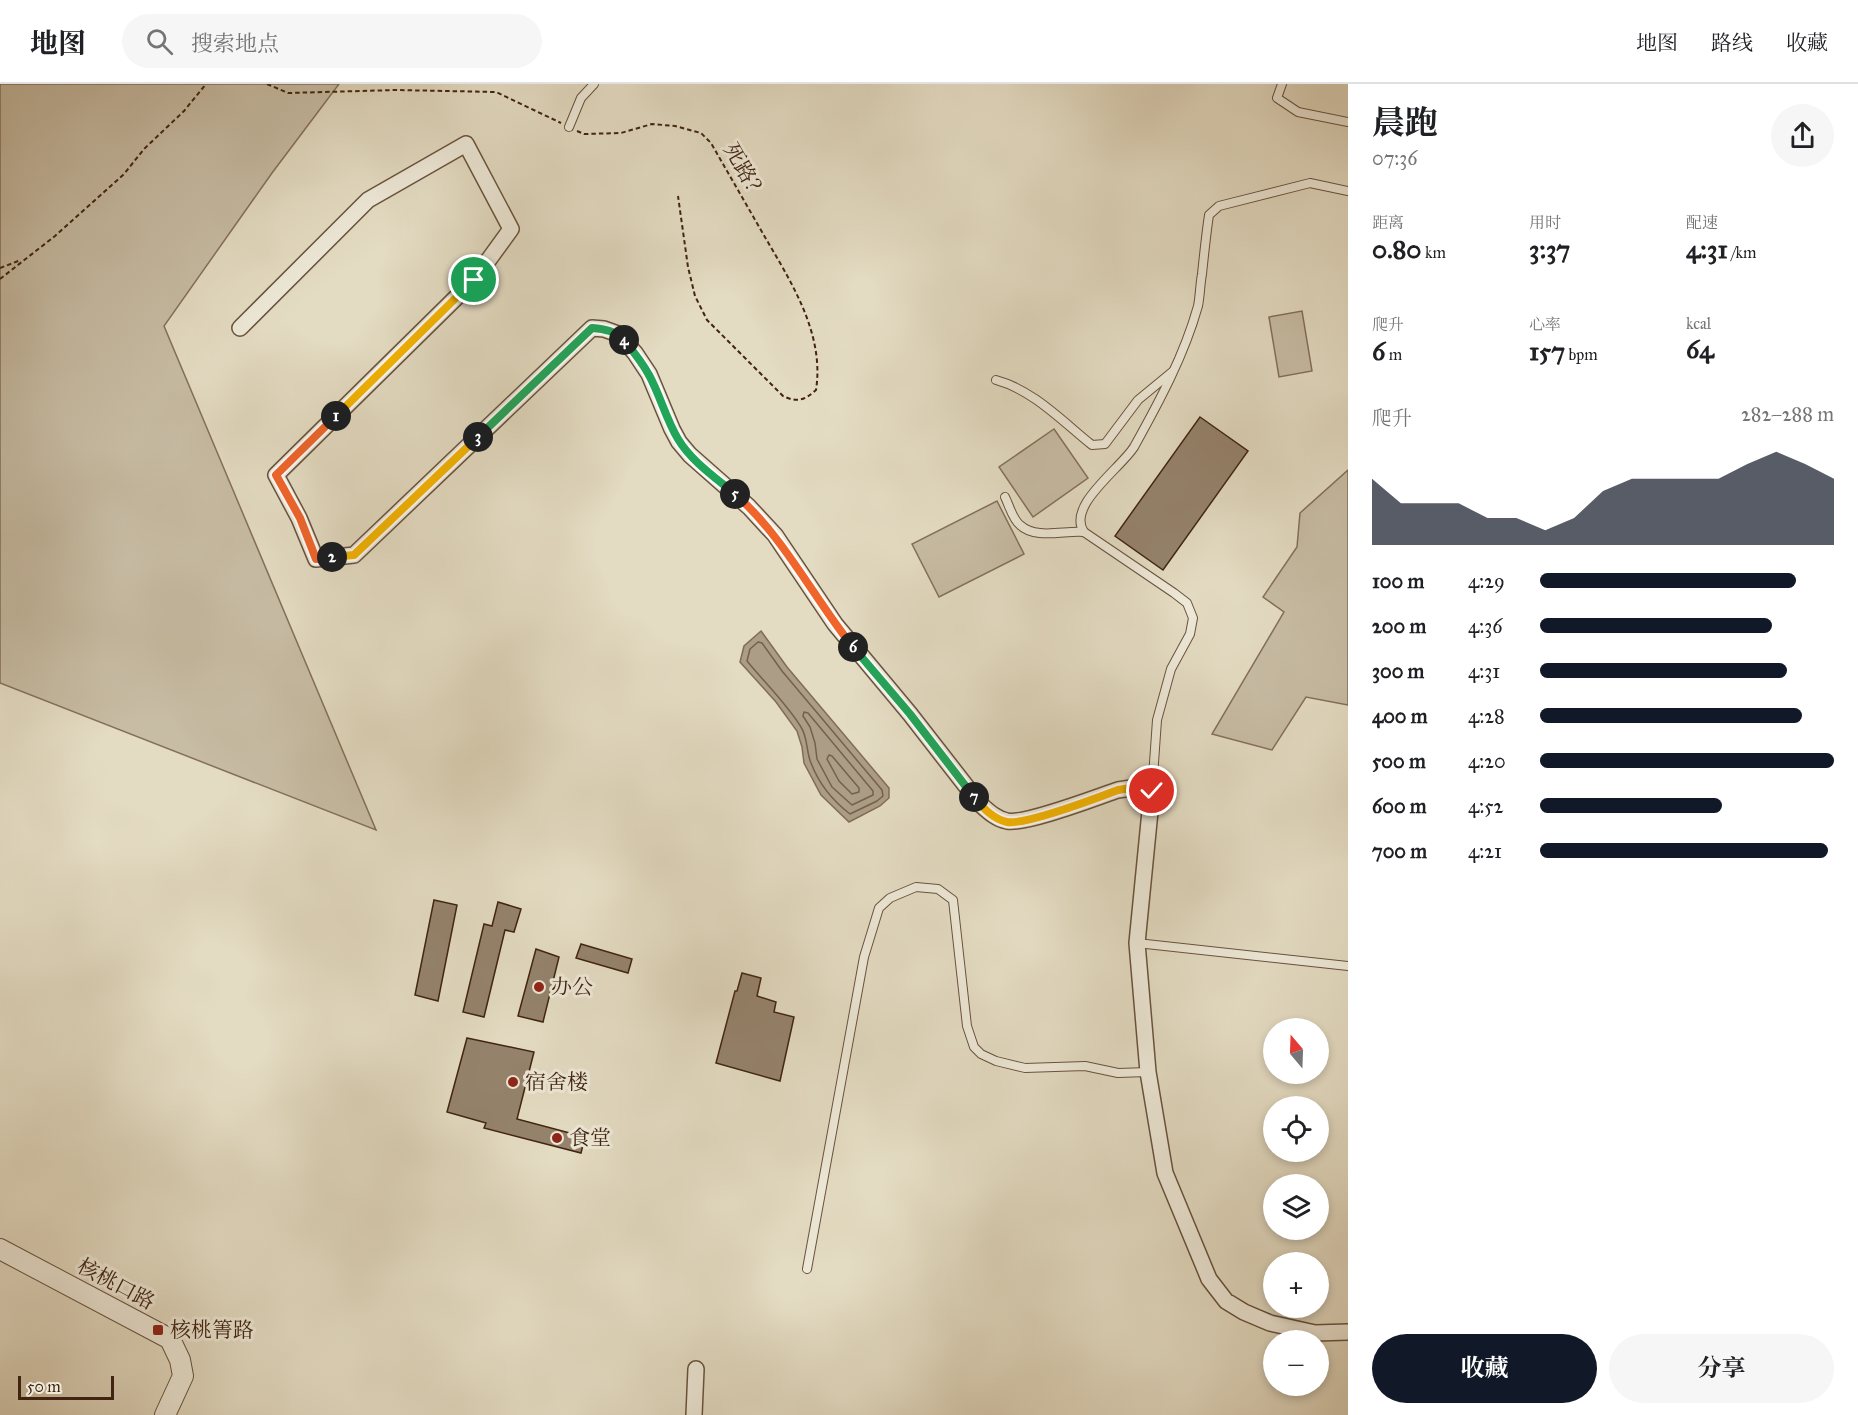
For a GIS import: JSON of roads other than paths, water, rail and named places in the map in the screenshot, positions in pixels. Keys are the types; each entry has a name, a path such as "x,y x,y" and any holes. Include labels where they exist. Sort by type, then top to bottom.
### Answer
{"street":[{"path":"240,328 368,200 466,144 511,229 474,280 276,475 300,518 316,559 354,555 592,328 618,334 649,374 679,442 690,455 749,507 775,535 835,624 910,714 980,804 993,816 1008,822 1019,821 1035,818 1118,790 1131,788 1152,791 1137,943 1148,1072 1166,1173 1209,1279 1226,1301 1270,1323 1315,1333 1348,1332"},
{"name":"核桃口路","path":"0,1249 170,1339 180,1360 183,1376 165,1415"},
{"path":"694,1415 696,1369"}],"lane":[{"path":"569,126 581,98 594,84"},
{"path":"1282,84 1276,98 1298,112 1348,122"},
{"path":"1152,791 1157,720 1171,669 1190,634 1193,618 1187,603 1084,532 1081,527 1080,513 1096,490 1130,452 1162,396 1185,345 1198,304 1209,215 1219,206 1310,183 1348,191"},
{"path":"996,380 1012,384 1026,392 1092,445 1105,444 1138,400 1173,371"},
{"path":"1005,496 1019,525 1030,531 1084,532"},
{"path":"807,1269 864,957 879,908 890,898 916,887 938,889 953,900 967,1026 974,1047 981,1054 1025,1068 1085,1066 1118,1073 1148,1072"},
{"path":"1137,943 1348,966"}],"water":[{"path":"761,631 787,667 889,788 889,798 880,806 849,822 821,795 804,763 797,731 776,702 740,662 744,646"}],"place":[{"name":"办公","path":"539,987"},
{"name":"宿舍楼","path":"513,1082"},
{"name":"食堂","path":"557,1138"},
{"name":"核桃箐路","path":"158,1330"}]}
